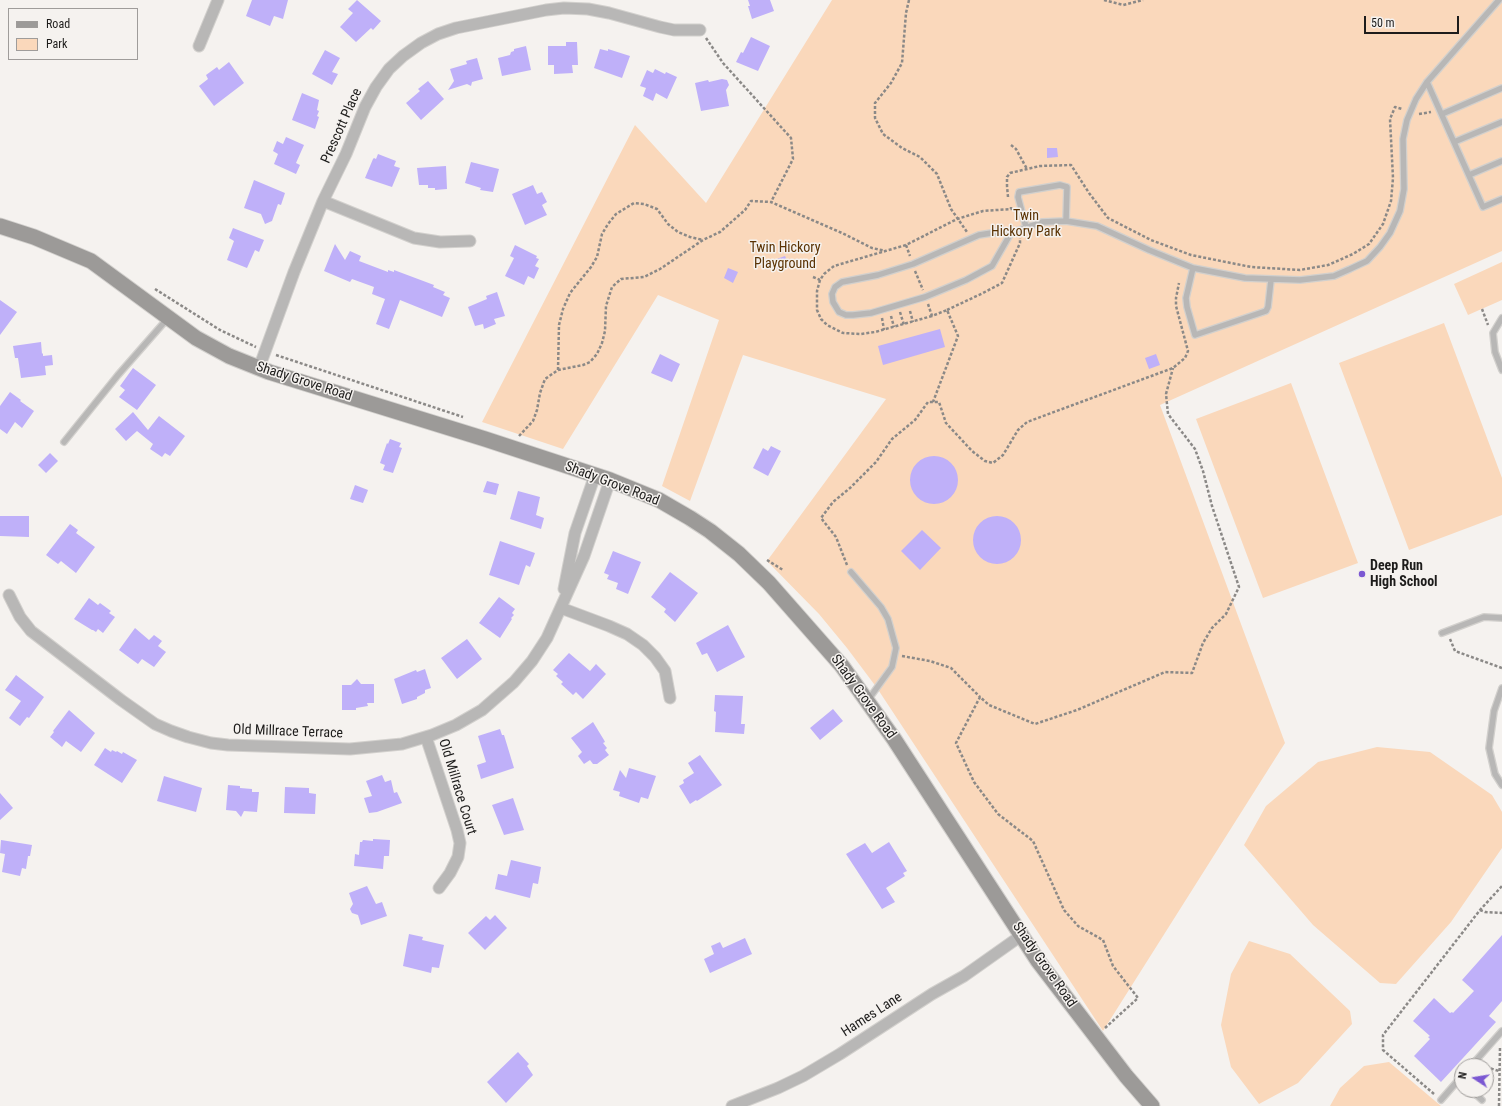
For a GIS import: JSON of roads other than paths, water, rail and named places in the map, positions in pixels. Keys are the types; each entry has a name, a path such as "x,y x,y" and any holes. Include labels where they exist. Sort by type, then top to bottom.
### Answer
{"main road":[{"name":"Shady Grove Road","path":"0,226 34,237 91,261 196,338 229,356 259,368 610,480 659,500 690,518 739,554 769,583 842,666 894,739 1038,961 1126,1076 1152,1106"}],"street":[{"path":"199,46 218,0"},
{"name":"Prescott Place","path":"259,368 294,272 323,201 346,154 365,107 376,87 389,69 403,56 421,43 438,34 456,28 546,10 564,8 609,12 674,30 700,30"},
{"path":"323,201 414,238 440,242 470,241"},
{"name":"Old Millrace Terrace","path":"561,608 575,533 595,475"},
{"name":"Old Millrace Terrace","path":"9,596 20,617 31,631 155,724 188,737 211,743 228,745 350,748 402,744 426,737 456,725 482,710 514,682 532,661 546,638 561,608 584,556 610,480"},
{"path":"561,608 621,631 643,645 655,657 665,671 670,698"},
{"name":"Old Millrace Court","path":"426,737 458,830 460,843 458,857 450,873 439,888"},
{"name":"Hames Lane","path":"732,1106 778,1088 803,1076 840,1054 932,994 964,976 1022,935"}],"lane":[{"path":"1011,233 992,266 925,297 871,313 846,315 839,312 832,302 832,294 835,287 842,282 878,275 913,264 945,251 971,237 998,232 1011,233 1042,222 1066,221 1097,226 1193,268 1245,278 1300,280 1334,276 1367,261 1390,233 1400,212 1404,189 1403,139 1407,120 1416,99 1427,82 1499,0"},
{"path":"1427,82 1483,207 1502,199"},
{"path":"1442,114 1502,88"},
{"path":"1454,142 1502,122"},
{"path":"1469,175 1502,160"},
{"path":"1026,227 1018,192 1060,185 1066,188 1066,221"},
{"path":"1193,268 1186,298 1195,335 1266,311 1268,307 1271,280"},
{"path":"64,442 113,380 168,318"},
{"path":"1502,318 1493,334 1495,352 1502,370"},
{"path":"851,572 881,607 888,619 896,648 892,667 868,701"},
{"path":"1445,632 1484,617 1502,618"},
{"path":"1502,688 1494,712 1489,748 1495,774 1502,785"},
{"path":"1478,1058 1502,1032"},
{"path":"1441,1100 1454,1086"}],"place":[{"name":"Deep Run High School","path":"1362,574"}],"park label":[{"name":"Twin Hickory Park","path":"1026,224"},
{"name":"Twin Hickory Playground","path":"785,256"}]}
